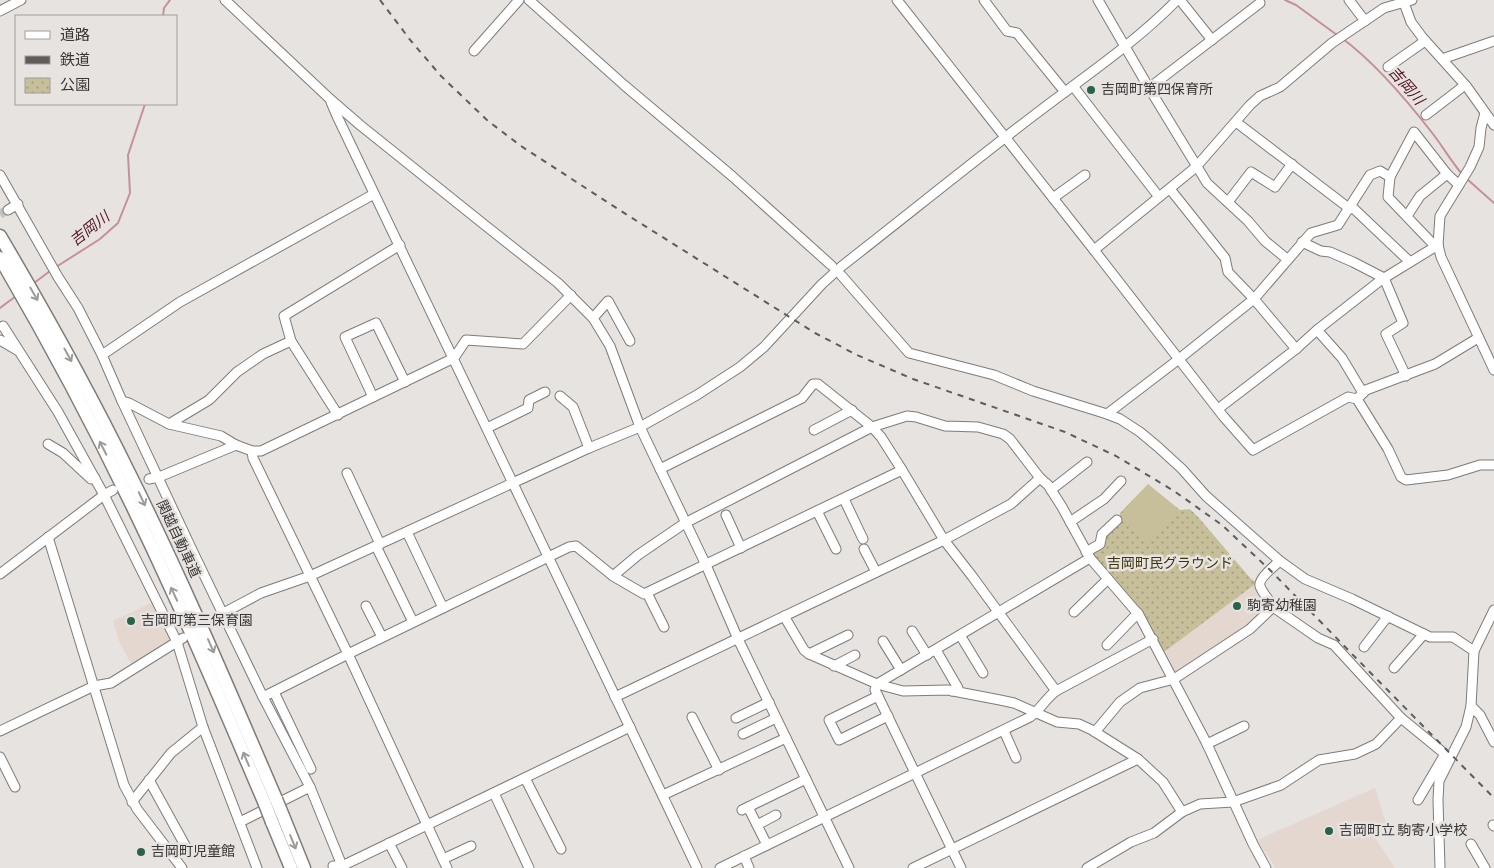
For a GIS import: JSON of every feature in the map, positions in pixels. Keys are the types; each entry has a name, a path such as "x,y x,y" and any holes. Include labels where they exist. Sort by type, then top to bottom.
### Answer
{"highway":[{"name":"関越自動車道","path":"0,236 20,280 40,315 71,384 120,480 270,801 291,868"},
{"name":"関越自動車道","path":"0,258 20,280"},
{"name":"関越自動車道","path":"277,819 304,868"}],"street":[{"path":"0,11 21,0"},
{"path":"225,0 360,125 558,282 594,318 610,346 640,427 706,565 738,639 849,868"},
{"path":"474,51 519,0"},
{"path":"529,0 624,85 732,176 832,266"},
{"path":"897,0 1218,409 1254,450 1348,397 1360,396 1366,390 1435,364 1478,338"},
{"path":"984,0 1007,31 1017,33 1065,92"},
{"path":"1098,0 1207,184 1248,221 1265,241 1288,259"},
{"path":"219,615 261,593 310,576 589,448 640,427 698,395 740,367 764,347 828,278 1124,46 1179,0 1212,40"},
{"path":"1349,0 1364,21"},
{"path":"1094,250 1196,167 1260,96 1280,87 1332,43 1364,21 1384,8 1406,1 1412,22 1425,41 1465,86 1494,125"},
{"path":"1149,88 1260,3"},
{"path":"1388,67 1425,41"},
{"path":"1442,60 1494,41"},
{"path":"1073,86 1159,197"},
{"path":"1426,115 1465,86"},
{"path":"330,99 336,116 400,245 512,484 697,868"},
{"path":"1485,113 1479,147 1470,167 1440,216 1438,245 1441,257 1494,370"},
{"path":"1236,122 1350,208 1410,262"},
{"path":"1438,245 1433,244 1388,197 1390,177 1414,132 1447,174 1460,184"},
{"path":"1228,202 1251,172 1275,187 1292,164"},
{"path":"1107,414 1254,299 1311,233 1338,225 1370,175 1380,172 1390,177"},
{"path":"1407,216 1420,196 1447,174"},
{"path":"0,175 78,308 102,356 154,478 219,615 310,787 339,867 630,727"},
{"path":"1054,198 1086,175"},
{"path":"1170,189 1225,258 1228,272 1254,299 1296,349"},
{"path":"102,356 180,302 374,194"},
{"path":"8,210 18,204"},
{"path":"1302,242 1353,262 1384,278 1403,323 1386,334 1406,376"},
{"path":"338,414 291,341 284,316 400,245"},
{"path":"1218,409 1384,278 1438,245"},
{"path":"841,275 909,353 994,375 1034,391 1120,419 1158,447 1182,469 1206,496 1280,561 1306,579 1430,637 1452,638 1474,651"},
{"path":"122,401 169,424 221,436 236,445 252,451 261,451 454,358 466,340 523,344 571,295"},
{"path":"594,318 608,301 630,341"},
{"path":"373,398 345,338 376,323 405,382"},
{"path":"3,326 58,412 180,640 203,726 257,868"},
{"path":"1317,330 1342,358 1401,477 1406,480 1448,475 1480,465 1494,465"},
{"path":"169,424 209,400 237,372 262,354 291,341"},
{"path":"2,344 18,351"},
{"path":"660,469 802,398 813,384 818,384 852,410 881,437 944,540 1056,691"},
{"path":"487,428 528,408 529,400 546,392"},
{"path":"560,396 573,406 589,448"},
{"path":"814,430 852,410"},
{"path":"613,576 638,555 685,522 872,427 907,416 945,426 978,427 997,431 1010,439 1051,490 1088,555 1138,614 1153,639 1207,744 1266,868"},
{"path":"48,444 63,453 91,479 94,478"},
{"path":"154,478 236,445"},
{"path":"252,451 253,458 348,654 445,864 471,846"},
{"path":"1051,490 1087,462"},
{"path":"263,697 569,547 576,546 613,576 644,594 902,470"},
{"path":"346,474 413,622"},
{"path":"615,697 944,540 1011,504 1040,478"},
{"path":"1070,522 1104,499 1121,481"},
{"path":"0,574 113,490"},
{"path":"844,498 863,539"},
{"path":"817,511 836,549"},
{"path":"726,516 741,548"},
{"path":"961,868 875,690 877,684 999,613 1088,555 1100,544 1102,534 1117,520"},
{"path":"407,532 443,608"},
{"path":"48,537 124,785 132,802 182,868"},
{"path":"864,549 876,572"},
{"path":"1280,561 1264,576 1260,584 1273,607 1318,638 1334,646 1401,718 1445,754 1435,778 1438,800 1440,868"},
{"path":"1074,612 1108,579"},
{"path":"647,593 664,627"},
{"path":"366,606 382,637"},
{"path":"1095,732 1120,702 1140,688 1174,679 1250,629 1273,607"},
{"path":"1418,800 1435,778 1466,727 1471,706 1474,651 1494,610"},
{"path":"1107,645 1138,614"},
{"path":"784,616 808,654 877,684 903,691 952,691 1014,703 1057,722 1079,724 1138,759 1163,782 1182,812"},
{"path":"1364,647 1388,616"},
{"path":"912,631 927,655"},
{"path":"808,654 848,634"},
{"path":"1394,668 1424,634"},
{"path":"960,635 983,673"},
{"path":"720,868 1004,731 1036,713 1050,695 1056,691 1153,639"},
{"path":"0,731 94,686 111,683 180,640"},
{"path":"883,641 901,670"},
{"path":"936,650 958,688 952,691"},
{"path":"834,666 856,655"},
{"path":"274,692 311,768"},
{"path":"878,696 829,720 839,740 888,716"},
{"path":"736,718 768,702"},
{"path":"1471,706 1490,728 1494,742"},
{"path":"692,717 719,770"},
{"path":"743,734 776,718"},
{"path":"1087,868 1131,842 1154,833 1182,812 1200,804 1233,802 1281,785 1319,760 1355,754 1376,744 1401,718"},
{"path":"132,802 171,753 203,726"},
{"path":"1207,744 1244,726"},
{"path":"1004,731 1016,758"},
{"path":"663,796 786,738"},
{"path":"0,757 15,787"},
{"path":"913,868 1138,759"},
{"path":"525,778 562,850"},
{"path":"767,845 757,825 745,809 806,779"},
{"path":"149,780 186,847"},
{"path":"240,822 310,787"},
{"path":"494,793 530,868"},
{"path":"757,825 776,815"},
{"path":"389,843 402,868"},
{"path":"1471,844 1485,868"},
{"path":"744,856 749,868"},
{"path":"1490,868 1494,865"}],"shaded area":[{"path":"1254,585 1269,602 1268,608 1238,633 1176,673 1172,672 1164,652"},
{"path":"153,602 170,634 170,643 132,666 119,641 113,621"},
{"name":"吉岡町立 駒寄小学校","path":"1375,788 1387,826 1373,835 1395,868 1276,868 1257,840"}],"green space":[{"name":"吉岡町民グラウンド","path":"1148,484 1180,510 1190,509 1251,579 1256,582 1164,652 1143,614 1112,575 1091,554 1104,535 1120,521 1120,513"},
{"path":"1148,485 1178,511 1147,540 1121,517 1121,514"}],"waterway":[{"name":"吉岡川","path":"163,15 164,8 170,0"},
{"name":"吉岡川","path":"1285,0 1296,5 1337,35"},
{"name":"吉岡川","path":"1343,39 1367,59 1402,96 1462,174"},
{"name":"吉岡川","path":"56,267 100,239 118,223 130,193 128,155 145,105"},
{"name":"吉岡川","path":"1467,179 1494,203"},
{"name":"吉岡川","path":"34,283 50,271"},
{"name":"吉岡川","path":"0,308 16,296"}],"tunnel":[{"path":"0,214 8,210"},
{"path":"196,629 216,617"}],"railway":[{"path":"380,0 441,76 488,121 521,146 621,211 815,333 857,355 913,379 1065,432 1116,456 1174,491 1222,525 1270,570 1494,798"}],"place":[{"name":"吉岡町第四保育所","path":"1091,90"},
{"name":"駒寄幼稚園","path":"1237,606"},
{"name":"吉岡町第三保育園","path":"131,621"},
{"name":"吉岡町立 駒寄小学校","path":"1329,831"},
{"name":"吉岡町児童館","path":"141,852"}]}
